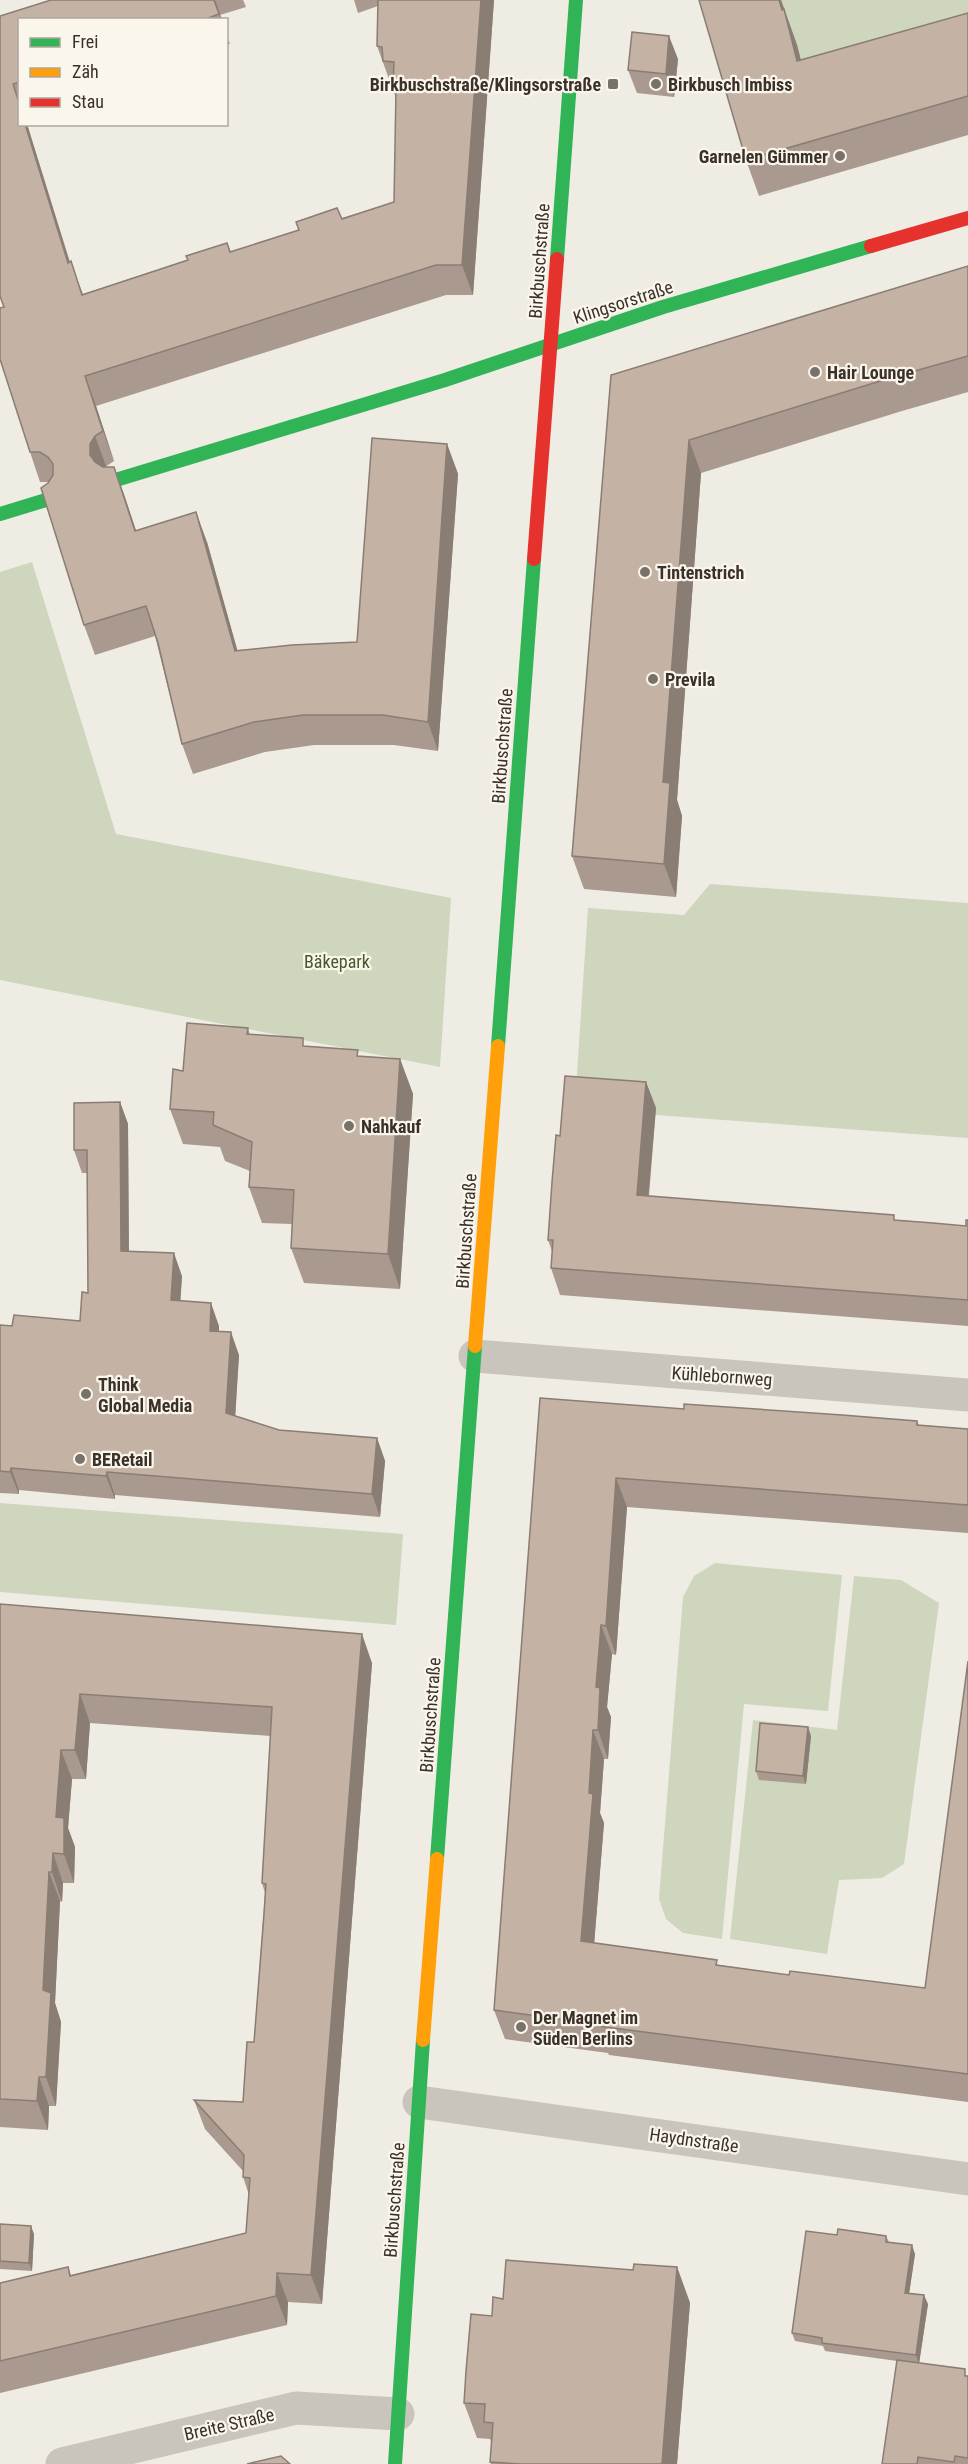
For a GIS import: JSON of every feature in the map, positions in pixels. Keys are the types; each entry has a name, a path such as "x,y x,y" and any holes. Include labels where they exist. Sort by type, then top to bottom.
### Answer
{"street":[{"name":"Birkbuschstraße","path":"395,2464 419,2102 576,0"},
{"name":"Klingsorstraße","path":"119,479 445,380 663,307 968,218"},
{"path":"0,514 46,500"},
{"name":"Kühlebornweg","path":"475,1356 968,1395"},
{"name":"Haydnstraße","path":"419,2102 968,2180"},
{"name":"Breite Straße","path":"62,2464 296,2408 398,2414"}],"green space":[{"path":"772,0 968,0 968,57 802,62 784,9"},
{"name":"Bäkepark","path":"32,562 116,834 451,898 440,1067 0,980 0,572"},
{"path":"710,884 968,903 968,1138 656,1115 656,1108 575,1103 588,908 684,915"},
{"path":"0,1503 403,1534 396,1625 0,1592"},
{"path":"715,1563 842,1575 828,1711 744,1704 722,1939 683,1933 666,1919 659,1899 683,1597 694,1576"},
{"path":"854,1576 901,1580 939,1603 904,1864 882,1878 839,1880 827,1954 730,1939 753,1720 837,1730"}],"building":[{"path":"51,0 214,0 219,14 208,18 18,18 18,83 13,84 18,100 18,126 26,126 68,263 71,261 82,295 188,260 186,256 227,243 230,252 299,230 296,222 337,208 342,219 394,202 396,89 393,89 394,62 383,61 382,47 377,46 378,0 481,0 462,265 436,265 85,376 103,431 95,436 90,444 90,455 103,467 114,467 135,531 196,512 235,651 357,642 372,438 447,444 428,722 383,715 303,715 254,722 182,744 158,643 146,606 84,625 41,488 53,475 53,464 40,452 30,452 0,359 0,308 4,307 0,296 0,16"},
{"path":"699,0 779,0 782,10 784,9 797,61 968,13 968,96 746,160"},
{"path":"632,32 669,36 666,74 628,70"},
{"path":"968,266 968,356 689,440 663,782 670,783 664,864 572,856 611,375"},
{"path":"187,1023 248,1028 247,1034 303,1038 303,1046 358,1050 357,1056 400,1059 388,1254 291,1248 294,1190 249,1187 252,1142 213,1125 214,1112 170,1109 173,1069 183,1071"},
{"path":"565,1076 646,1082 637,1195 894,1215 894,1220 966,1226 966,1220 968,1220 968,1300 551,1268 553,1240 548,1240 552,1182 556,1135 560,1136"},
{"path":"120,1102 121,1251 174,1253 171,1300 211,1303 210,1331 231,1332 226,1413 279,1430 377,1438 372,1494 107,1472 106,1476 11,1468 10,1472 0,1471 0,1325 12,1326 14,1315 80,1321 82,1292 88,1293 87,1150 74,1150 74,1103"},
{"path":"540,1398 684,1409 684,1404 842,1415 917,1421 917,1425 968,1429 968,1505 616,1478 606,1626 601,1625 596,1687 600,1688 598,1730 593,1730 589,1793 593,1794 581,1941 717,1960 716,1965 789,1975 790,1971 925,1988 968,1661 968,2074 598,2026 598,2024 494,2010"},
{"path":"0,1604 362,1634 311,2275 277,2273 276,2296 0,2361 0,2283 68,2267 70,2276 246,2233 250,2178 243,2177 244,2155 194,2100 243,2102 247,2042 254,2042 264,1914 266,1884 262,1883 272,1707 80,1694 75,1750 61,1750 56,1817 64,1818 64,1854 53,1853 52,1872 49,1872 43,1990 51,1993 46,2077 39,2077 37,2101 0,2099"},
{"path":"760,1723 808,1727 803,1776 756,1771"},
{"path":"0,2224 31,2226 29,2263 0,2261"},
{"path":"838,2229 886,2236 886,2242 912,2245 905,2293 924,2295 916,2355 822,2343 822,2338 792,2333 806,2231 837,2235"},
{"path":"506,2260 633,2270 634,2264 677,2267 662,2464 490,2462 493,2423 484,2422 485,2404 464,2403 466,2371 471,2314 492,2316 493,2297 503,2299"},
{"path":"897,2360 965,2369 965,2376 968,2376 968,2458 955,2456 954,2462 918,2457 917,2464 882,2464"},
{"path":"281,2456 290,2464 247,2464"}],"traffic: fast":[{"path":"557,259 576,0"},
{"path":"119,479 445,380 663,307 871,246"},
{"path":"0,514 46,500"},
{"path":"498,1046 534,559"},
{"path":"437,1859 475,1346"},
{"path":"395,2464 423,2040"}],"traffic: slow":[{"path":"475,1346 498,1046"},
{"path":"423,2040 437,1859"}],"traffic: jam":[{"path":"871,246 968,218"},
{"path":"534,559 557,259"}],"place":[{"name":"Birkbuschstraße/Klingsorstraße","path":"613,84"},
{"name":"Birkbusch Imbiss","path":"656,84"},
{"name":"Garnelen Gümmer","path":"840,156"},
{"name":"Hair Lounge","path":"815,372"},
{"name":"Tintenstrich","path":"645,572"},
{"name":"Previla","path":"653,679"},
{"name":"Nahkauf","path":"349,1126"},
{"name":"Think Global Media","path":"86,1394"},
{"name":"BERetail","path":"80,1459"},
{"name":"Der Magnet im Süden Berlins","path":"521,2027"}]}
